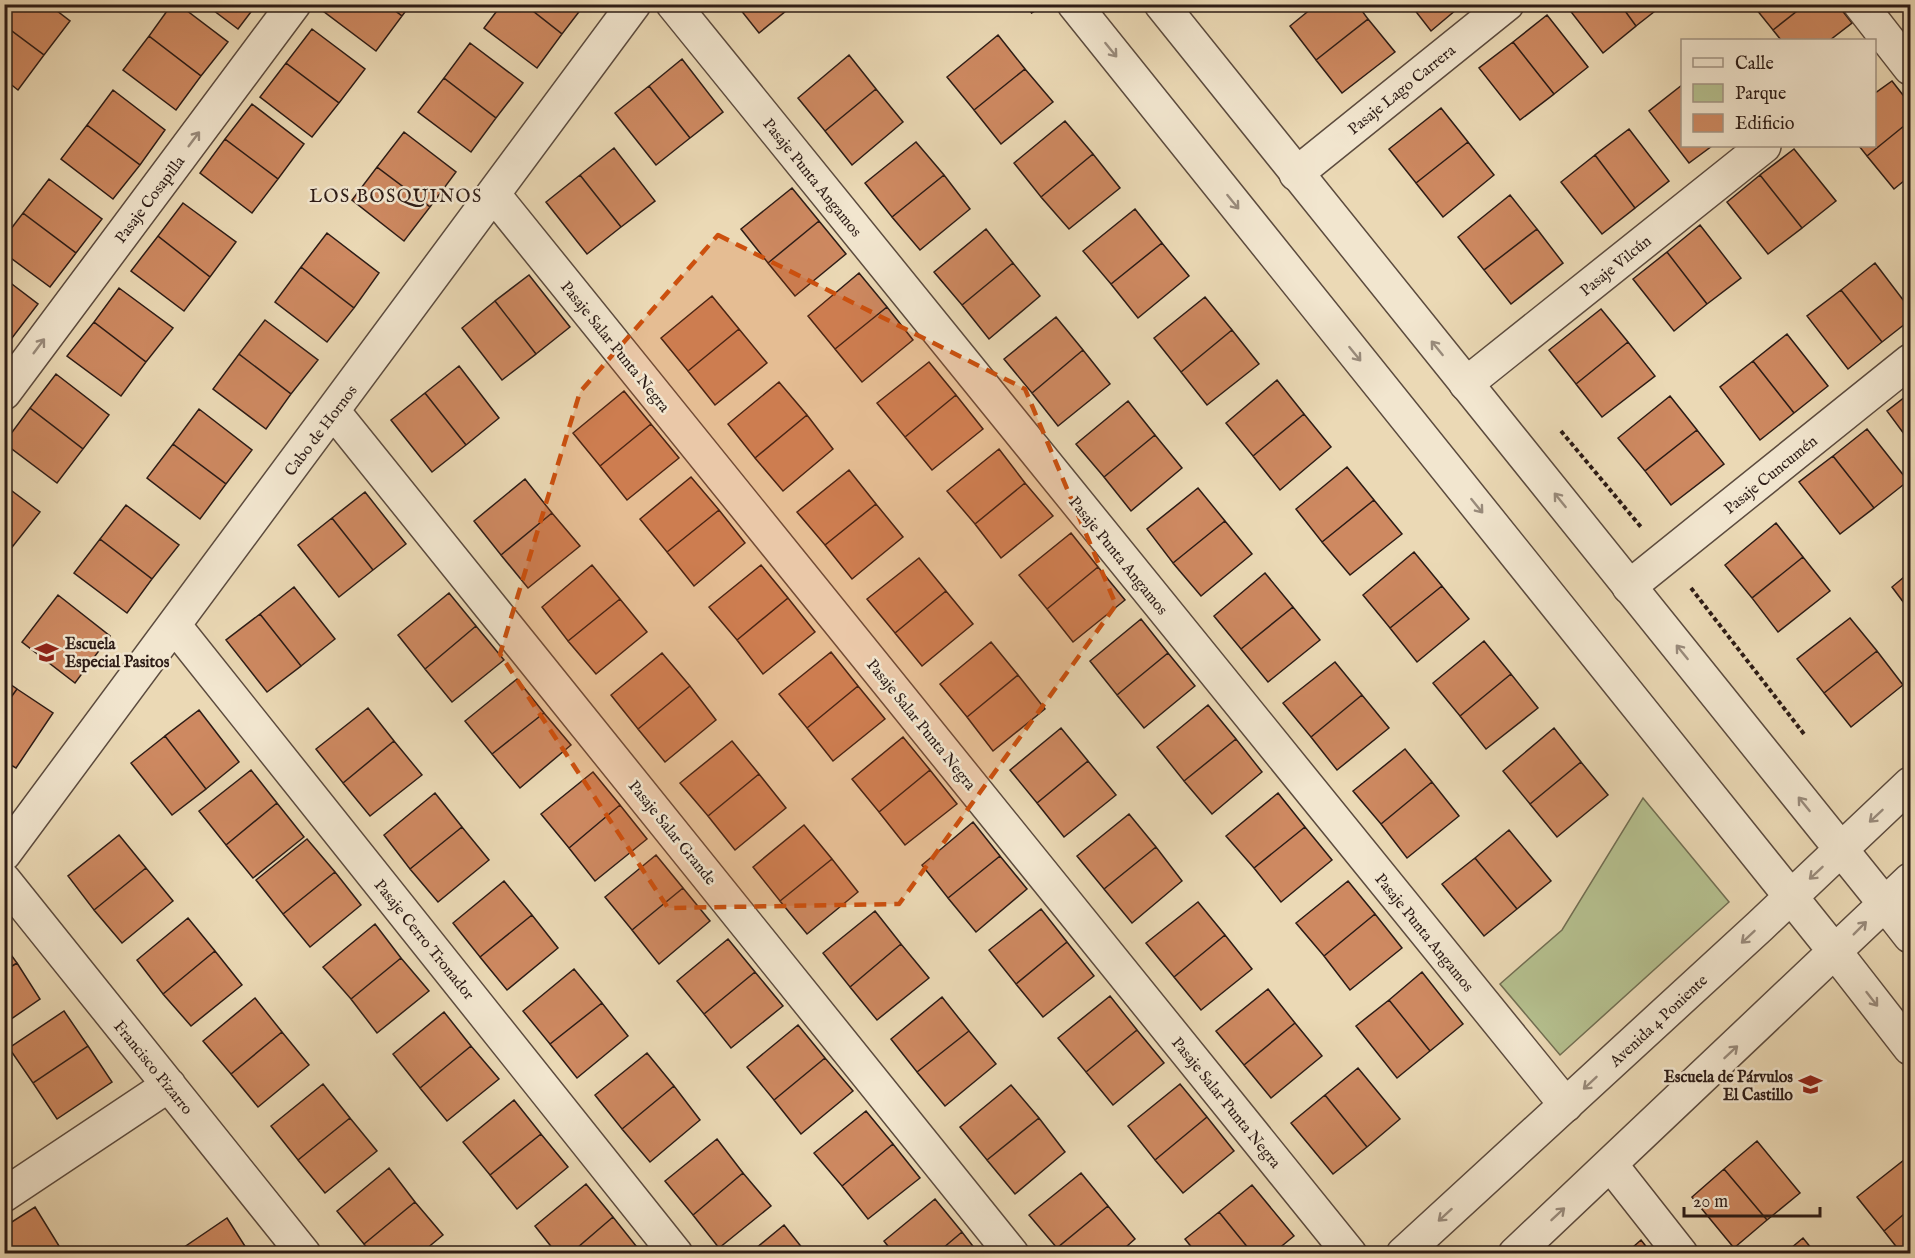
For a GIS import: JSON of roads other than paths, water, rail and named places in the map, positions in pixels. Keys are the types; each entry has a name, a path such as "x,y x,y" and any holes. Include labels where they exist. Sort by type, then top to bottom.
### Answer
{"street":[{"name":"Pasaje Cosapilla","path":"4,393 294,4"},
{"name":"Cabo de Hornos","path":"4,854 634,4"},
{"name":"Pasaje Punta Angamos","path":"673,4 1566,1105"},
{"path":"1074,4 1911,1048"},
{"path":"1161,4 1911,936"},
{"name":"Pasaje Lago Carrera","path":"1296,174 1507,4"},
{"path":"1860,4 1892,56"},
{"name":"Pasaje Vilcún","path":"1466,384 1763,147"},
{"name":"Pasaje Salar Punta Negra","path":"494,195 1350,1254"},
{"name":"Pasaje Cuncumén","path":"1629,587 1911,360"},
{"name":"Pasaje Salar Grande","path":"333,411 1012,1254"},
{"name":"Pasaje Cerro Tronador","path":"174,625 676,1254"},
{"name":"Avenida 4 Poniente","path":"1403,1254 1911,784"},
{"name":"Francisco Pizarro","path":"4,880 304,1254"},
{"path":"1515,1254 1911,880"},
{"path":"4,1195 169,1085"},
{"path":"1611,1165 1682,1254"}],"place":[{"name":"Escuela Especial Pasitos","path":"47,652"},
{"name":"Escuela de Párvulos El Castillo","path":"1811,1085"}],"district":[{"name":"LOS BOSQUINOS","path":"396,196"}]}
